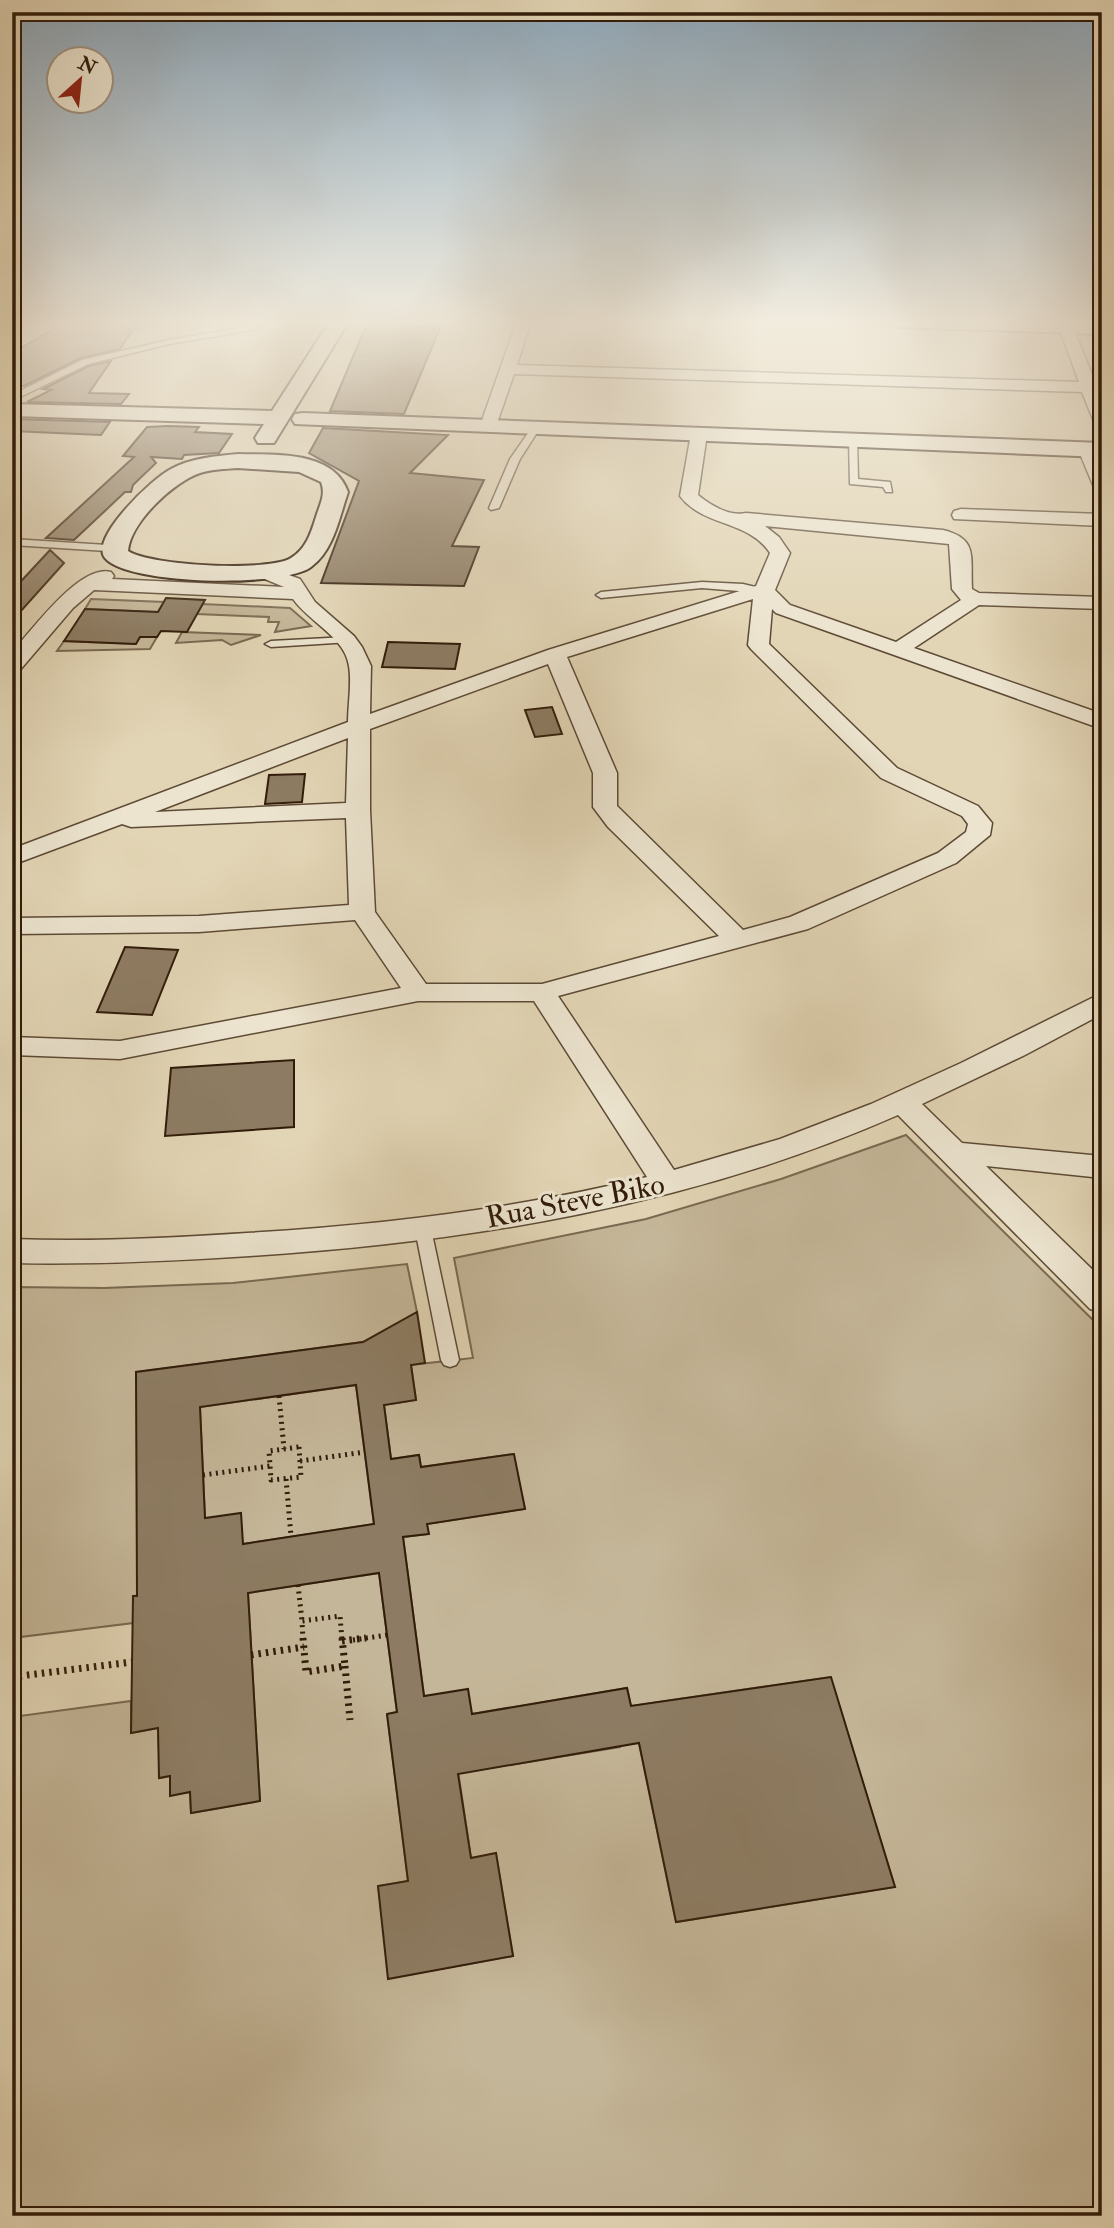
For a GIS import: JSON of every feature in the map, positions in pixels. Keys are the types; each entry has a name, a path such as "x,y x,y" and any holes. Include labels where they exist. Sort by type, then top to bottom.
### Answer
{"street":[{"path":"70,602 78,584 169,478 201,466 250,455 274,425"},
{"path":"300,425 284,456 331,479 336,492 312,556 301,595"},
{"path":"461,425 1094,449 1102,485"},
{"path":"12,1046 120,1050 418,993 542,992 799,923 947,858 978,835 980,823 970,811 889,773 758,645 763,590 771,567 780,553 774,540 761,529 697,505 689,496 699,434"},
{"path":"201,466 264,462 317,471"},
{"path":"961,515 1102,520"},
{"path":"729,518 921,533 956,540 960,545 962,589 965,594 975,599 1102,603"},
{"path":"112,543 119,558 144,568"},
{"path":"17,655 89,584 122,570 144,568 267,573 295,569 312,556"},
{"path":"267,573 293,583 301,595 355,651 360,666 358,810 362,912 418,993"},
{"path":"89,584 301,595"},
{"path":"763,590 783,608 1102,722"},
{"path":"12,858 360,725 555,654 763,590"},
{"path":"899,649 975,599"},
{"path":"555,654 605,773 605,807 617,822 738,940"},
{"path":"105,821 358,810"},
{"path":"12,926 199,924 362,912"},
{"path":"542,992 667,1183"},
{"name":"Rua Steve Biko","path":"12,1251 118,1253 290,1243 422,1229 573,1205 745,1161 810,1138 901,1101 1020,1047 1102,1002"},
{"path":"901,1101 1102,1300"},
{"path":"954,1153 1102,1167"}],"lane":[{"path":"494,508 515,459 536,428"},
{"path":"853,440 853,482 887,484 889,490"},
{"path":"12,541 112,543"},
{"path":"601,594 704,583 763,590"},
{"path":"271,644 347,640"},
{"path":"422,1229 450,1360"}],"path":[{"path":"279,1396 284,1449"},
{"path":"299,1447 302,1476 271,1480 269,1451 284,1449 299,1447"},
{"path":"300,1461 365,1452"},
{"path":"203,1475 270,1466"},
{"path":"286,1479 291,1536"},
{"path":"298,1585 306,1672 345,1666"},
{"path":"302,1621 340,1616 350,1720"},
{"path":"342,1641 387,1635"},
{"path":"251,1655 304,1647"},
{"path":"12,1677 132,1662"}],"shaded area":[{"path":"91,599 164,602 158,612 85,609"},
{"path":"202,604 290,608 311,626 275,632 279,622 268,622 269,617 197,614"},
{"path":"145,629 146,637 157,637 150,649 57,651 64,641 135,644"},
{"path":"182,632 261,635 231,645 222,640 176,643"},
{"path":"906,1135 1102,1329 1102,2209 1079,2216 12,2216 12,1717 131,1701 131,1733 158,1728 160,1778 170,1776 170,1795 190,1792 191,1813 260,1801 248,1593 379,1573 397,1712 387,1714 408,1881 378,1886 389,1978 513,1956 496,1854 471,1858 453,1737 472,1771 620,1747 635,1724 676,1922 895,1887 830,1677 631,1706 627,1688 472,1714 424,1696 403,1537 428,1534 427,1524 525,1509 513,1454 421,1467 419,1455 391,1459 384,1405 416,1400 411,1365 473,1358 454,1258 646,1219 781,1179"},
{"path":"407,1264 417,1312 363,1342 136,1372 161,1592 133,1596 133,1623 12,1638 12,1287 104,1288 233,1283"},
{"path":"356,1385 374,1524 243,1544 205,1518 200,1407"}],"building":[{"path":"12,425 108,425 101,435 12,431"},
{"path":"147,427 199,427 195,432 232,434 219,453 184,455 182,459 151,457 156,463 133,485 131,492 125,492 74,540 46,538 134,457 123,456"},
{"path":"323,428 448,435 410,473 484,480 452,546 479,547 464,586 321,583 359,481 309,453"},
{"path":"50,550 64,563 12,621 12,591"},
{"path":"166,598 205,600 187,632 161,631 157,637 140,637 136,644 64,641 85,609 158,612"},
{"path":"388,642 460,644 455,669 382,667"},
{"path":"552,707 562,734 535,737 525,710"},
{"path":"305,774 302,802 265,804 269,775"},
{"path":"125,947 178,950 152,1015 97,1012"},
{"path":"294,1060 294,1127 165,1136 171,1068"},
{"path":"417,1312 425,1363 411,1365 416,1400 384,1405 391,1459 419,1455 421,1467 514,1454 525,1509 427,1524 429,1534 403,1537 424,1696 468,1689 472,1714 627,1688 631,1706 831,1677 895,1887 676,1922 639,1743 458,1774 471,1858 496,1853 513,1956 388,1979 378,1886 408,1881 387,1714 397,1712 379,1573 248,1593 260,1801 191,1813 190,1792 170,1796 170,1776 159,1778 158,1728 131,1733 133,1596 137,1596 136,1372 363,1342","holes":["356,1385 374,1524 243,1544 241,1513 205,1518 200,1407"]}]}
